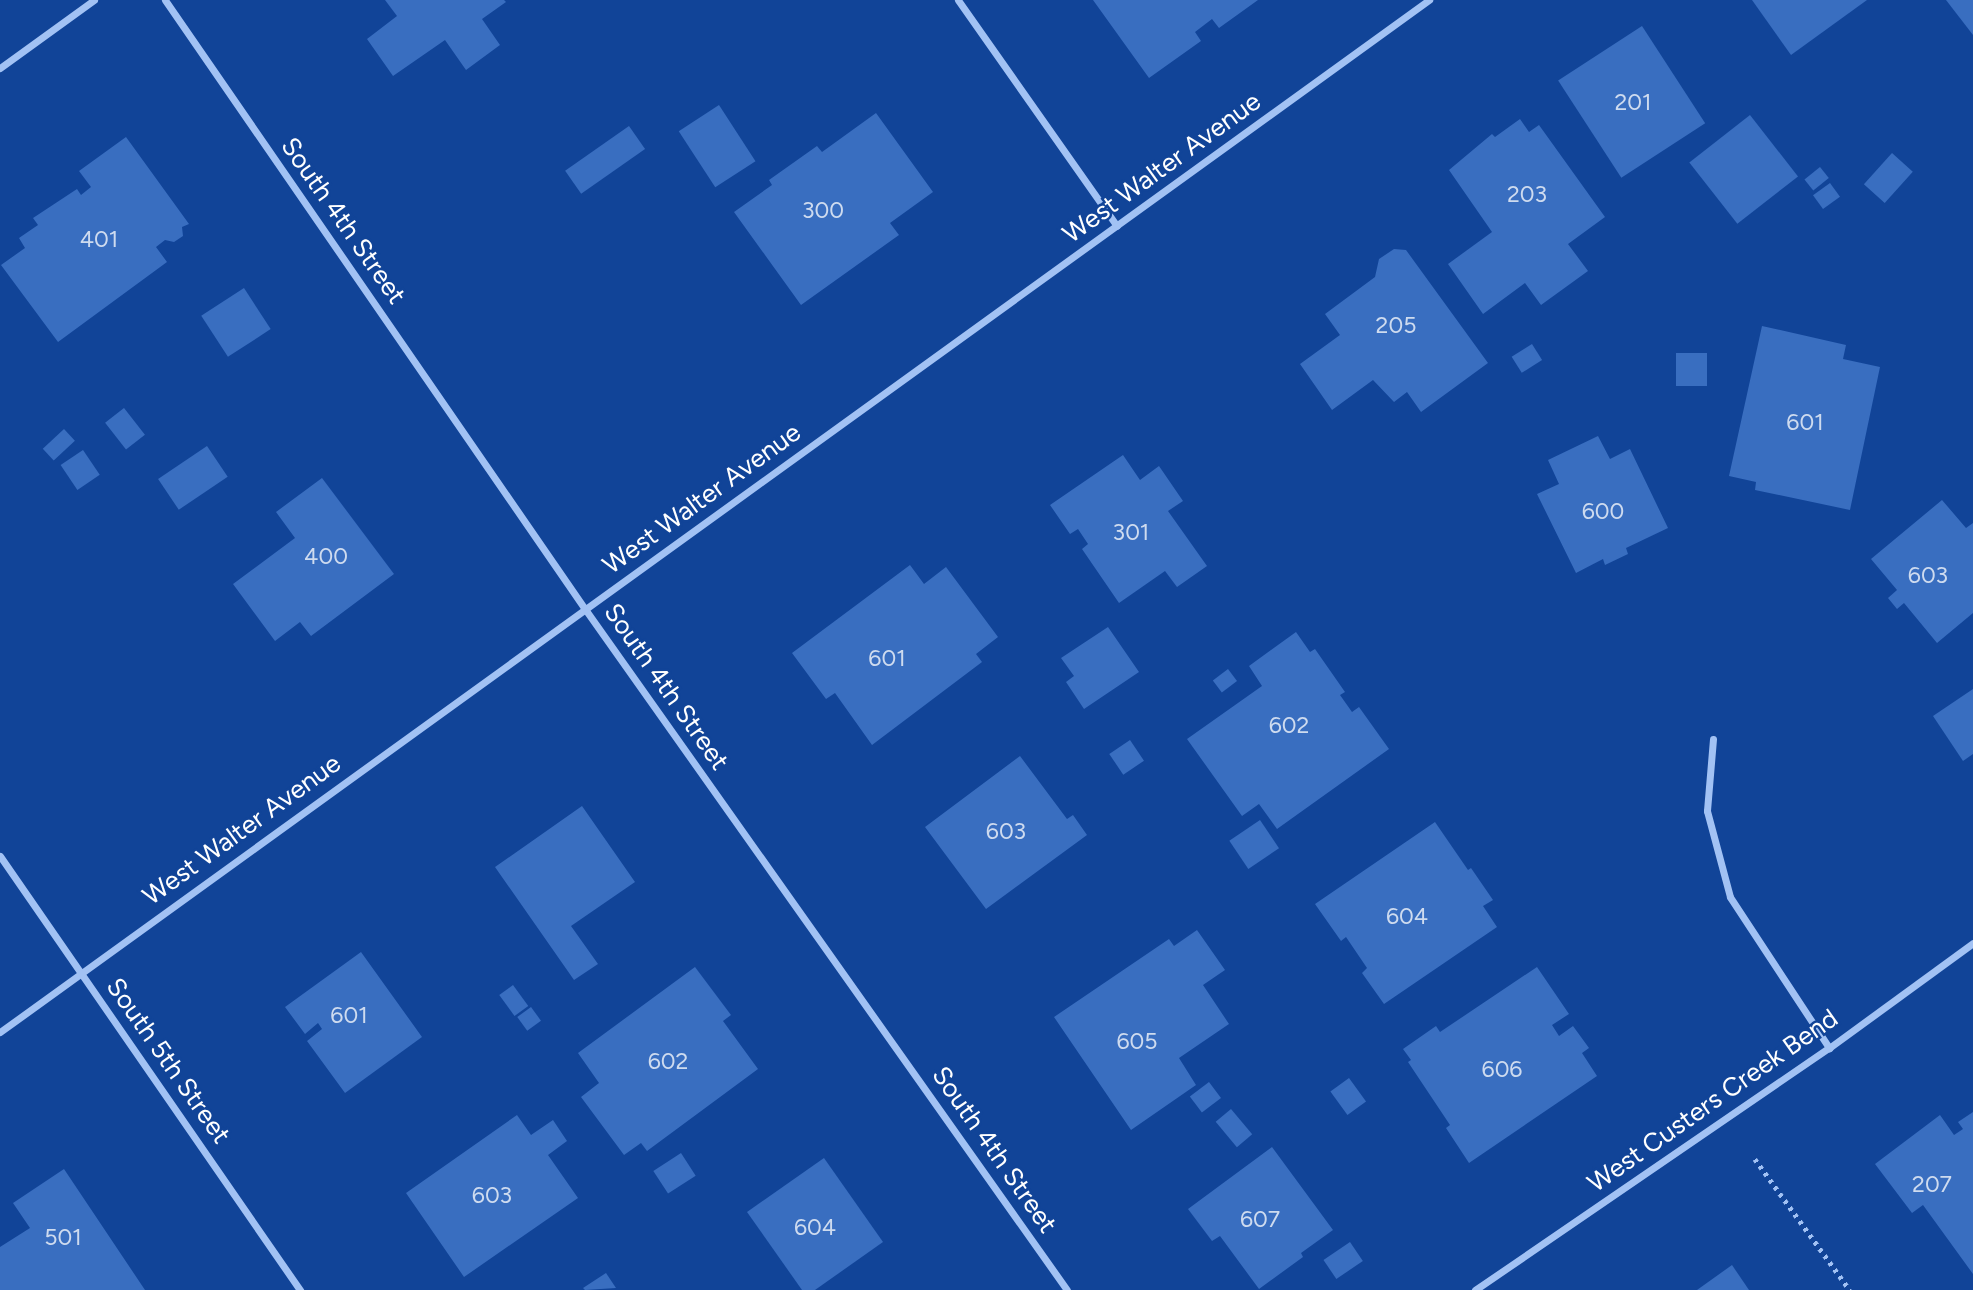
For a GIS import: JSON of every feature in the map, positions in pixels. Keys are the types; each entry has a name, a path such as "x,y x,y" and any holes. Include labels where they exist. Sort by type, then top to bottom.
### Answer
{"street":[{"path":"0,68 94,0"},
{"name":"South 4th Street","path":"166,0 585,609 1067,1290"},
{"path":"958,0 1117,226"},
{"name":"West Walter Avenue","path":"0,1032 1429,0"},
{"path":"1713,739 1707,811 1730,897 1829,1048"},
{"name":"South 5th Street","path":"0,856 300,1290"},
{"name":"West Custers Creek Bend","path":"1475,1290 1829,1048 1973,943"}],"path":[{"path":"1755,1159 1850,1290"}],"building":[{"path":"385,0 504,0 506,2 482,19 500,45 466,70 445,40 393,76 367,39 397,16"},
{"path":"1093,0 1258,0 1219,28 1212,19 1195,32 1201,41 1149,78"},
{"path":"1752,0 1867,0 1791,55"},
{"path":"1946,0 1973,0 1973,35"},
{"path":"1642,26 1705,123 1621,178 1558,80"},
{"path":"719,105 755,161 715,187 679,131"},
{"path":"876,113 933,192 890,223 899,235 801,305 734,212 772,185 769,180 817,146 822,152"},
{"path":"1750,115 1798,176 1737,224 1689,162"},
{"path":"1520,119 1529,132 1539,125 1605,217 1568,244 1588,271 1541,305 1525,283 1483,314 1448,264 1492,232 1449,170 1492,134 1495,137"},
{"path":"629,126 645,149 581,194 565,171"},
{"path":"126,137 189,224 182,227 183,236 174,242 165,240 156,247 167,262 58,342 1,265 25,248 19,238 38,225 33,218 77,189 81,195 91,187 79,171"},
{"path":"1892,153 1913,172 1885,203 1864,184"},
{"path":"1820,167 1829,178 1813,190 1804,180"},
{"path":"1830,183 1840,197 1823,209 1813,195"},
{"path":"1394,249 1406,250 1488,363 1421,412 1407,392 1394,402 1373,380 1332,410 1300,364 1340,335 1325,314 1375,277 1379,259"},
{"path":"244,288 271,329 228,357 201,316"},
{"path":"1762,326 1846,345 1843,359 1880,367 1850,510 1755,490 1756,482 1729,476"},
{"path":"1532,344 1542,360 1522,373 1512,357"},
{"path":"1676,353 1707,353 1707,386 1676,386"},
{"path":"124,408 145,435 126,450 105,423"},
{"path":"64,429 75,441 54,460 43,449"},
{"path":"1598,436 1610,459 1630,449 1668,528 1626,548 1628,554 1605,565 1603,559 1576,573 1537,494 1559,484 1548,460"},
{"path":"207,446 228,477 179,510 158,479"},
{"path":"83,450 100,475 77,490 61,465"},
{"path":"1123,455 1140,480 1159,466 1183,501 1168,511 1207,566 1177,587 1165,571 1119,603 1082,549 1088,544 1078,529 1070,534 1050,505"},
{"path":"322,478 394,574 311,636 300,622 275,641 233,584 295,538 276,512"},
{"path":"1942,500 1966,528 1973,523 1973,613 1937,643 1904,603 1897,609 1888,598 1897,590 1871,559"},
{"path":"910,565 924,584 946,567 998,637 976,654 982,662 872,745 835,693 826,699 792,653"},
{"path":"1108,627 1139,672 1084,709 1066,682 1074,676 1061,658"},
{"path":"1296,632 1310,652 1315,649 1345,692 1340,695 1352,712 1359,707 1389,749 1277,829 1259,804 1242,816 1187,739 1262,686 1249,666"},
{"path":"1228,669 1237,681 1222,692 1213,680"},
{"path":"1973,689 1973,754 1963,761 1933,716"},
{"path":"1130,740 1144,761 1123,775 1109,754"},
{"path":"1020,756 1067,819 1073,815 1087,835 986,909 925,827"},
{"path":"582,806 635,882 571,926 598,964 574,980 495,867"},
{"path":"1260,820 1279,848 1248,869 1229,841"},
{"path":"1435,822 1468,870 1471,868 1493,900 1483,906 1497,927 1384,1004 1362,973 1367,968 1346,937 1341,941 1315,904"},
{"path":"1197,930 1225,970 1203,985 1229,1024 1179,1058 1196,1085 1131,1130 1054,1017 1169,939 1174,946"},
{"path":"361,952 422,1037 345,1093 307,1041 322,1029 318,1023 305,1034 285,1007"},
{"path":"695,967 731,1015 723,1021 758,1069 647,1151 641,1143 624,1155 581,1097 599,1083 578,1053"},
{"path":"1537,967 1569,1014 1552,1025 1559,1036 1573,1026 1589,1048 1582,1053 1597,1076 1469,1163 1446,1128 1450,1125 1408,1062 1411,1060 1403,1049 1436,1026 1440,1032"},
{"path":"513,985 528,1006 515,1016 499,995"},
{"path":"531,1007 541,1021 527,1031 517,1017"},
{"path":"1349,1078 1366,1101 1347,1115 1330,1092"},
{"path":"1209,1082 1221,1098 1202,1112 1190,1096"},
{"path":"1231,1109 1252,1134 1237,1147 1216,1122"},
{"path":"1973,1112 1973,1274 1923,1205 1912,1213 1875,1164 1940,1115 1954,1135 1963,1129 1958,1122"},
{"path":"517,1115 531,1135 553,1120 567,1141 548,1155 578,1198 464,1277 406,1193"},
{"path":"1272,1147 1333,1230 1301,1253 1303,1257 1259,1289 1220,1236 1212,1241 1188,1209"},
{"path":"681,1153 696,1176 668,1194 653,1171"},
{"path":"824,1158 883,1242 815,1290 802,1290 747,1212"},
{"path":"64,1169 145,1290 0,1290 0,1247 30,1228 13,1203"},
{"path":"1350,1242 1363,1261 1336,1279 1323,1260"},
{"path":"1732,1265 1749,1290 1697,1290"},
{"path":"606,1273 616,1288 583,1288"}]}
